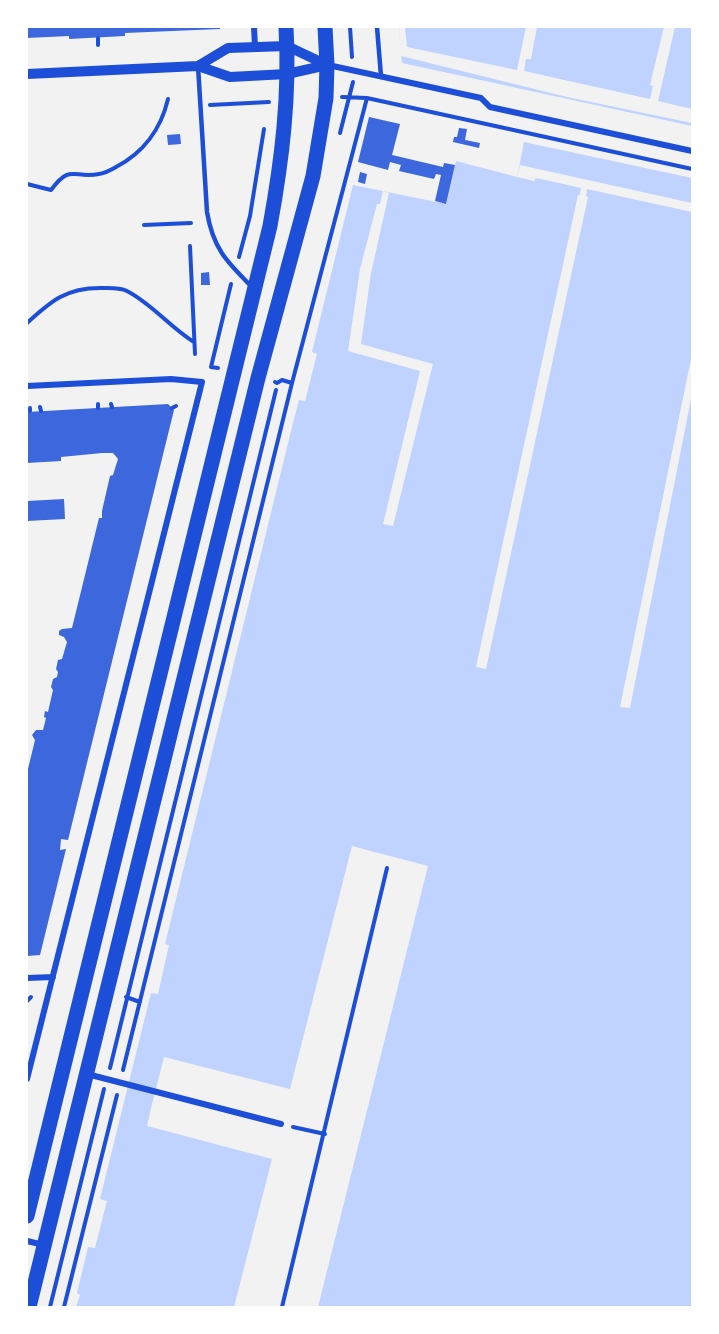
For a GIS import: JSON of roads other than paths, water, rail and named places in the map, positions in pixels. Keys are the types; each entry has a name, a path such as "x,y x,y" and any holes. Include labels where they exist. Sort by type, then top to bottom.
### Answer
{"main road":[{"path":"27,1216 270,226 284,136 287,75 286,27"},
{"path":"29,1307 258,378 313,176 324,119 327,65 325,27"}],"street":[{"path":"254,27 255,47"},
{"path":"198,66 228,48 287,46 327,65 481,98 490,107 692,151"},
{"path":"27,74 198,66 230,77 287,75 327,65"},
{"path":"27,386 171,379 202,382 27,1079"},
{"path":"27,978 53,977"},
{"path":"87,1074 281,1124"},
{"path":"27,1241 44,1245"}],"lane":[{"path":"377,27 381,76"},
{"path":"198,66 207,212 215,242 224,258 255,290"}],"water":[{"path":"399,27 692,27 692,126 402,63"},
{"path":"524,142 692,178 692,1307 76,1307 88,1247 95,1248 107,1201 100,1199 151,993 158,994 169,945 165,944 293,423 299,400 305,401 317,354 312,352 353,185 446,204 456,161 517,177"}]}
